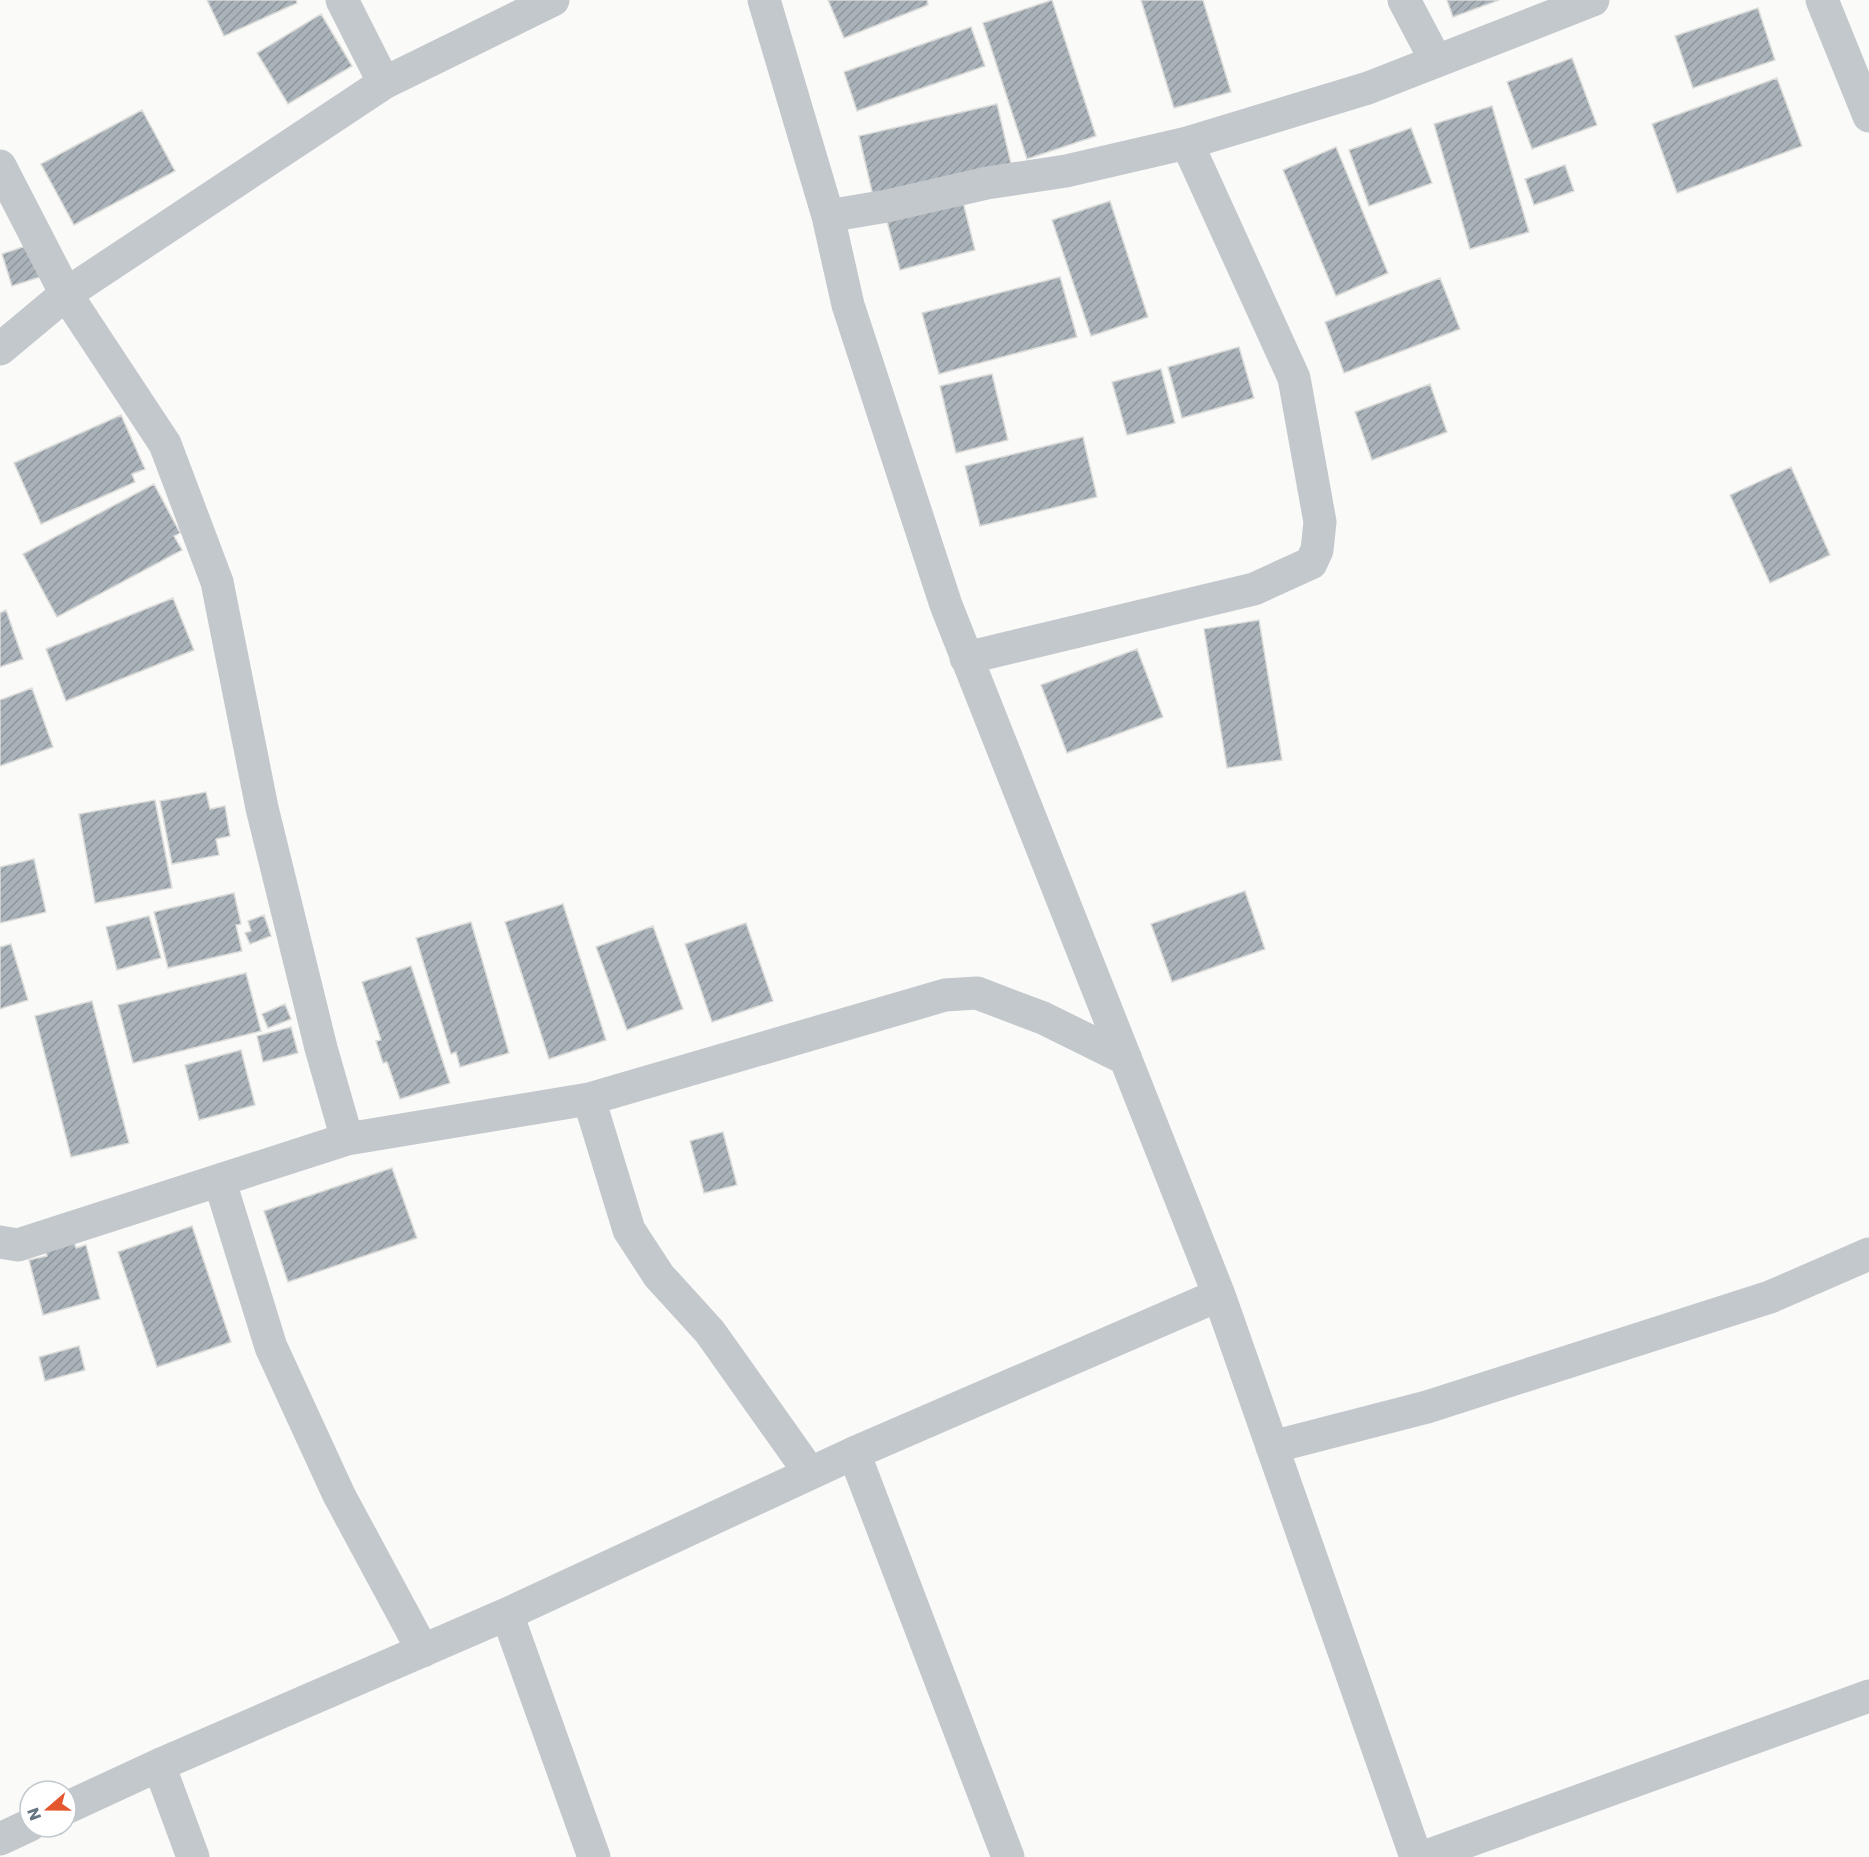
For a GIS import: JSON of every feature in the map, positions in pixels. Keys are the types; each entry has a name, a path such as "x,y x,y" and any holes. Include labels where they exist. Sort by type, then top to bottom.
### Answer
{"street":[{"path":"342,0 384,83"},
{"path":"0,349 66,294 384,83 553,0"},
{"path":"764,0 828,216 848,305 946,605 1219,1295 1416,1857"},
{"path":"1404,0 1435,59"},
{"path":"828,216 887,206 987,183 1066,171 1187,143 1368,88 1435,59 1593,0"},
{"path":"1822,0 1857,52 1869,116"},
{"path":"966,658 1254,589 1299,571 1311,563 1317,550 1320,522 1294,378 1187,143"},
{"path":"0,166 66,294 165,444 217,582 262,808 321,1048 347,1138"},
{"path":"0,1242 18,1245 220,1182 347,1138 589,1099 945,995 977,993 1043,1018 1126,1059"},
{"path":"589,1099 629,1230 659,1276 710,1332 810,1473"},
{"path":"220,1182 271,1347 339,1495 423,1651"},
{"path":"1272,1446 1461,1397 1770,1297 1869,1254"},
{"path":"78,1802 507,1614 854,1453 1219,1295"},
{"path":"854,1453 1008,1857"},
{"path":"507,1614 594,1857"},
{"path":"1424,1857 1869,1696"},
{"path":"159,1765 193,1857"},
{"path":"0,1839 18,1831"}],"building":[{"path":"207,0 296,0 297,3 224,36"},
{"path":"828,0 927,0 928,5 844,38"},
{"path":"1052,0 1096,136 1027,159 983,23"},
{"path":"1141,0 1203,0 1231,92 1174,108"},
{"path":"1447,0 1499,0 1453,17"},
{"path":"1758,8 1775,60 1693,88 1675,36"},
{"path":"321,14 352,66 288,104 257,53"},
{"path":"971,27 985,66 857,111 844,72"},
{"path":"1572,58 1597,125 1532,149 1507,82"},
{"path":"1777,78 1802,146 1677,193 1652,124"},
{"path":"997,104 1012,168 874,200 859,136"},
{"path":"1492,106 1529,232 1470,249 1434,124"},
{"path":"142,110 175,171 74,225 41,164"},
{"path":"1411,128 1432,183 1369,206 1349,150"},
{"path":"1336,147 1388,273 1336,296 1283,170"},
{"path":"1565,165 1574,191 1534,205 1525,179"},
{"path":"961,194 975,250 900,270 885,214"},
{"path":"1110,201 1148,317 1091,336 1052,220"},
{"path":"29,245 40,277 12,286 2,254"},
{"path":"1060,277 1077,337 939,374 922,313"},
{"path":"1440,278 1460,329 1344,373 1325,322"},
{"path":"1239,347 1254,398 1182,418 1168,367"},
{"path":"1161,369 1175,423 1127,435 1112,382"},
{"path":"992,374 1008,440 956,453 940,386"},
{"path":"1430,384 1447,432 1372,460 1355,412"},
{"path":"121,415 145,469 132,474 135,482 41,524 14,463"},
{"path":"1083,437 1097,497 980,526 965,466"},
{"path":"1791,467 1830,555 1770,583 1730,495"},
{"path":"154,484 180,533 174,536 182,550 57,617 23,554"},
{"path":"173,598 194,650 66,701 46,649"},
{"path":"6,610 23,659 0,667 0,613"},
{"path":"1259,620 1282,760 1227,768 1204,629"},
{"path":"1137,649 1163,717 1067,753 1041,685"},
{"path":"32,688 53,747 0,766 0,700"},
{"path":"206,792 210,809 225,806 230,836 216,839 219,855 172,864 160,801"},
{"path":"155,800 172,888 95,903 79,814"},
{"path":"34,859 46,912 0,923 0,867"},
{"path":"1245,891 1265,949 1172,982 1151,924"},
{"path":"234,893 241,924 236,925 242,951 168,968 154,912"},
{"path":"563,904 606,1040 549,1059 505,922"},
{"path":"264,915 271,936 250,944 245,933 251,931 248,921"},
{"path":"149,916 161,958 117,970 106,927"},
{"path":"471,922 509,1053 460,1067 456,1052 451,1054 416,938"},
{"path":"746,923 773,1001 712,1022 685,944"},
{"path":"653,926 683,1009 627,1030 596,947"},
{"path":"11,944 28,1000 0,1009 0,947"},
{"path":"411,966 450,1083 400,1099 387,1062 383,1063 376,1041 381,1040 362,982"},
{"path":"246,973 261,1031 133,1063 118,1005"},
{"path":"92,1001 129,1143 71,1157 35,1016"},
{"path":"285,1004 291,1019 268,1028 262,1014"},
{"path":"291,1027 298,1053 263,1062 257,1036"},
{"path":"241,1050 255,1105 199,1120 185,1065"},
{"path":"723,1132 737,1185 704,1193 690,1141"},
{"path":"392,1168 417,1238 288,1282 264,1211"},
{"path":"192,1226 231,1342 157,1367 118,1252"},
{"path":"74,1242 76,1248 86,1245 100,1299 43,1315 29,1260 47,1256 45,1249"},
{"path":"79,1346 85,1370 45,1381 39,1357"}]}
